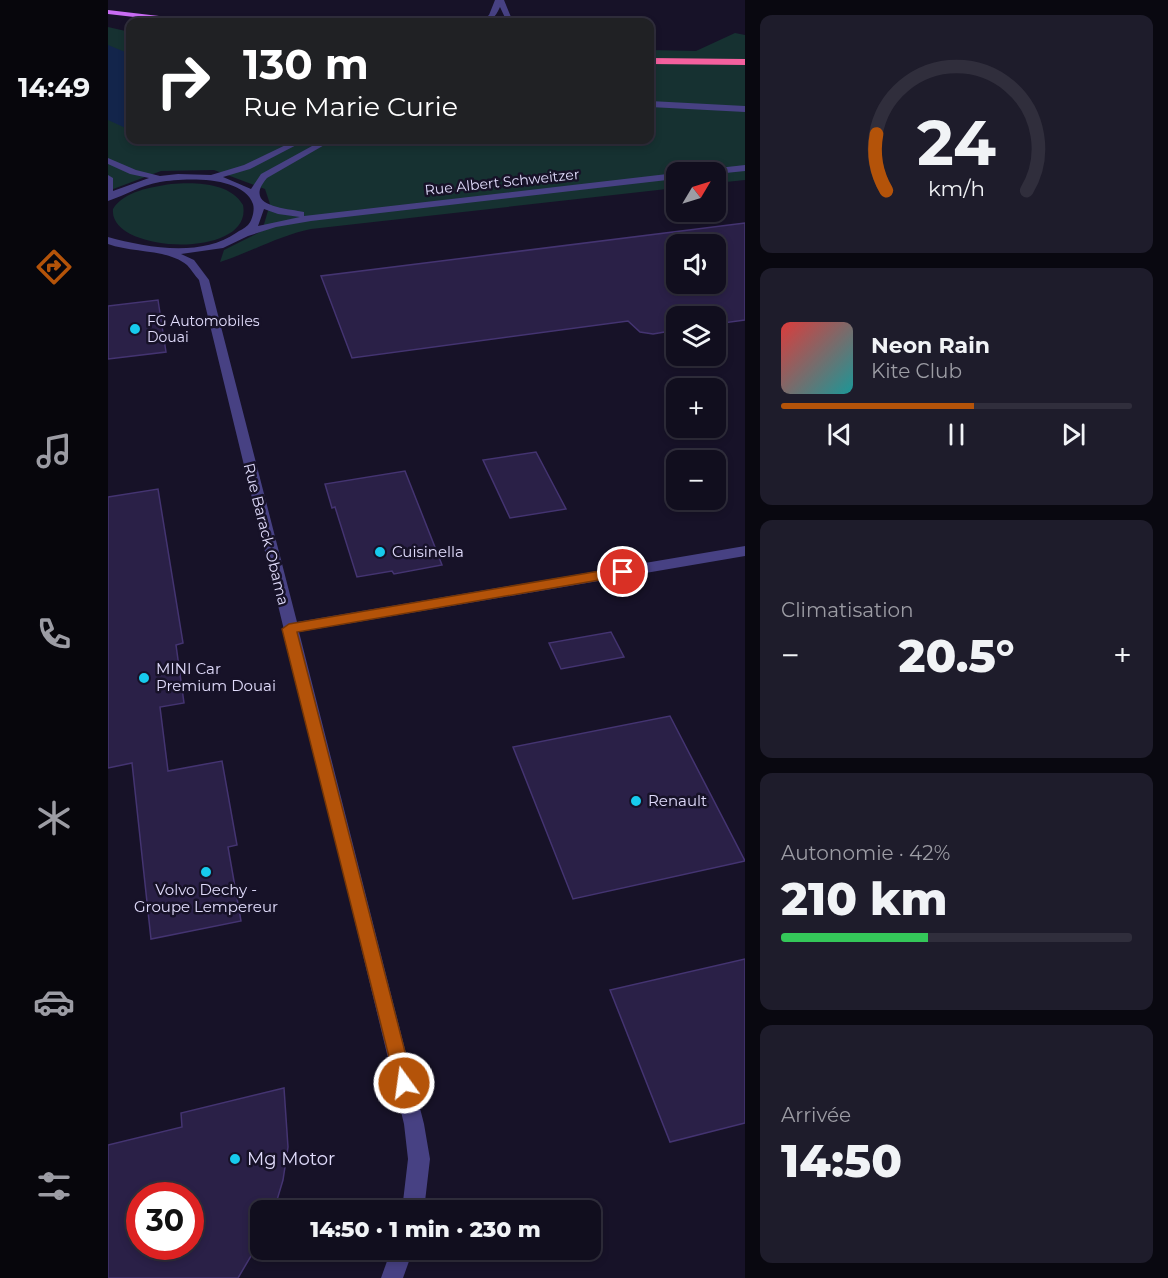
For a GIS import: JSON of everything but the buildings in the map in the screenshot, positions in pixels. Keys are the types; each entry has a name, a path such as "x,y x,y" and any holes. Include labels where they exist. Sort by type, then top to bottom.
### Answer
{"highway":[{"path":"654,60 745,62"}],"main road":[{"path":"108,12 159,18"}],"street":[{"path":"489,18 500,0"},
{"path":"500,0 508,18"},
{"path":"654,104 745,109"},
{"path":"108,178 108,197 134,185 165,178 206,177 247,167 294,144"},
{"path":"171,253 207,267 234,238 255,221 259,212 256,185 264,176 322,144"},
{"path":"108,161 133,172 165,178"},
{"path":"726,170 745,168"},
{"name":"Rue Albert Schweitzer","path":"206,177 236,184 256,200 283,212 331,215"},
{"name":"Rue Albert Schweitzer","path":"108,240 139,251 171,253 199,249 275,224 331,215 666,177"},
{"name":"Rue Barack Obama","path":"207,267 289,629 414,1124 419,1159 414,1200"},
{"path":"289,629 745,551"},
{"path":"392,1278 398,1260"}],"green space":[{"path":"108,27 126,31 126,144 654,144 654,50 696,51 735,33 745,35 745,180 726,182 726,162 666,162 666,189 311,229 220,262 224,250 262,231 270,204 265,189 214,170 161,171 108,191"},
{"path":"171,184 211,185 230,192 243,205 240,223 227,235 205,242 180,244 155,242 133,235 118,224 113,209 124,198 139,191"}],"water":[{"path":"108,45 126,52 126,128 108,120"}],"place":[{"name":"FG Automobiles Douai","path":"135,329"},
{"name":"Cuisinella","path":"380,552"},
{"name":"MINI Car Premium Douai","path":"144,678"},
{"name":"Renault","path":"636,801"},
{"name":"Volvo Dechy - Groupe Lempereur","path":"206,872"},
{"name":"Mg Motor","path":"235,1159"}],"route":[{"path":"404,1083 289,629 623,572"}]}
